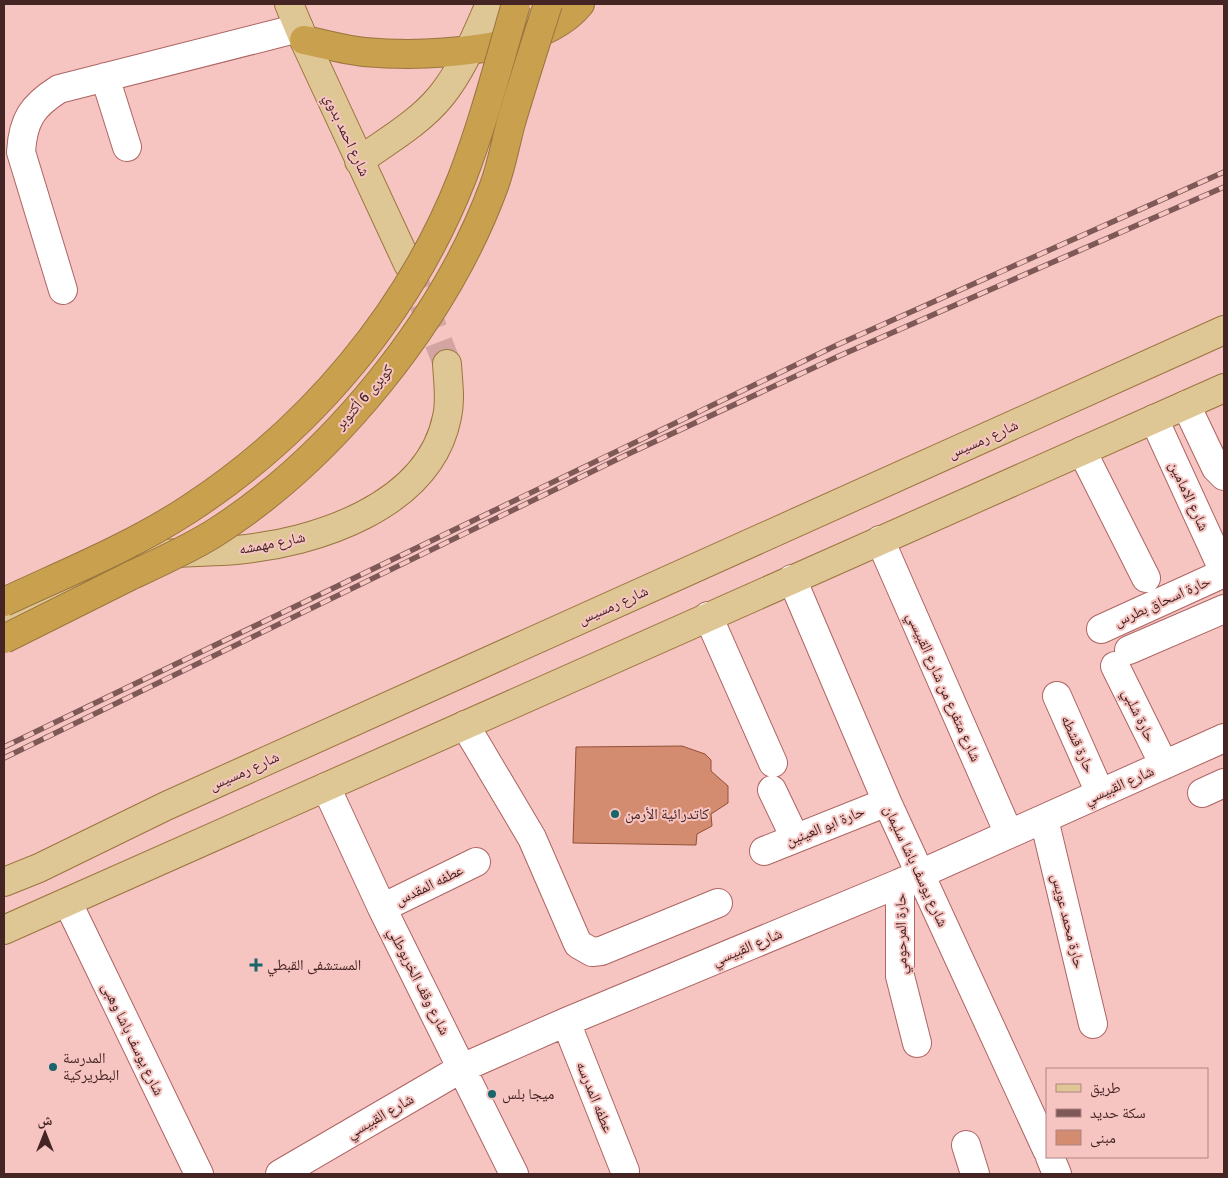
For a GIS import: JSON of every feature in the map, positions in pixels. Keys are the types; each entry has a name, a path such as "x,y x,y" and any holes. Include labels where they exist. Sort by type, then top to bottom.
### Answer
{"highway":[{"name":"كوبرى 6 أكتوبر","path":"4,602 135,540 188,509 253,462 287,433 330,389 370,341 400,297 436,236 461,179 482,121 516,4"},
{"path":"4,627 142,563 197,530 251,494 328,427 361,394 389,360 434,291 470,223 484,189 535,4"},
{"name":"كوبرى 6 أكتوبر","path":"4,639 169,558 212,534 259,502 328,438 384,375 408,345 434,306 476,230 495,184 548,4"},
{"path":"297,24 362,52 405,54 469,50 533,35 560,22 580,4"}],"main road":[{"path":"359,161 414,122 441,96 469,50 490,4"},
{"name":"شارع احمد بدوي","path":"297,24 408,264"},
{"name":"شارع رمسيس","path":"4,882 39,868 166,806 1224,330"},
{"name":"شارع مهمشه","path":"4,618 126,561 146,555 237,550 291,541 334,529 370,513 396,497 416,476 442,436 450,403 447,364"},
{"path":"4,930 1224,388"}],"street":[{"path":"62,290 21,152 22,132 30,114 42,99 59,89 297,24"},
{"path":"105,77 126,147"},
{"path":"1186,405 1216,468 1224,476"},
{"name":"شارع الامامين","path":"1154,419 1224,573"},
{"path":"1082,451 1146,578"},
{"name":"شارع متفرع من شارع القبيسي","path":"880,540 1009,834"},
{"name":"حارة اسحاق بطرس","path":"1101,629 1224,573"},
{"name":"شارع يوسف باشا سليمان","path":"792,579 887,802 910,878 1046,1148"},
{"name":"حارة شلبي","path":"1164,765 1122,658 1224,609"},
{"path":"708,616 773,776 795,838"},
{"name":"حارة قشطه","path":"1057,696 1100,793"},
{"path":"465,725 532,838 578,944 584,949 600,951 718,903"},
{"name":"شارع القبيسي","path":"280,1174 462,1068 566,1022 910,878 1224,738"},
{"name":"شارع وقف الخربوطلي","path":"326,787 382,908 514,1174"},
{"name":"حارة ابو العينين","path":"764,851 887,802"},
{"name":"حارة محمد عويس","path":"1044,819 1093,1024"},
{"name":"عطفه المقدس","path":"382,908 476,862"},
{"name":"حارة المرحومي","path":"910,878 900,976 916,1043"},
{"name":"شارع يوسف باشا وهبى","path":"68,903 199,1174"},
{"name":"عطفه المدرسه","path":"566,1022 625,1171"},
{"path":"966,1145 975,1174"},
{"path":"1050,1158 1058,1174"}],"building":[{"path":"682,746 705,754 711,760 711,771 728,786 728,803 711,814 712,826 697,834 696,845 573,843 576,747"}],"tunnel":[{"path":"408,264 447,364"}],"railway":[{"path":"4,747 837,345 1224,172"},
{"path":"4,758 626,455 839,356 1224,187"}],"place":[{"name":"كاتدرائية الأرمن","path":"615,814"},
{"name":"المستشفى القبطي","path":"256,965"},
{"name":"المدرسة البطريركية","path":"53,1067"},
{"name":"ميجا بلس","path":"492,1094"}]}
